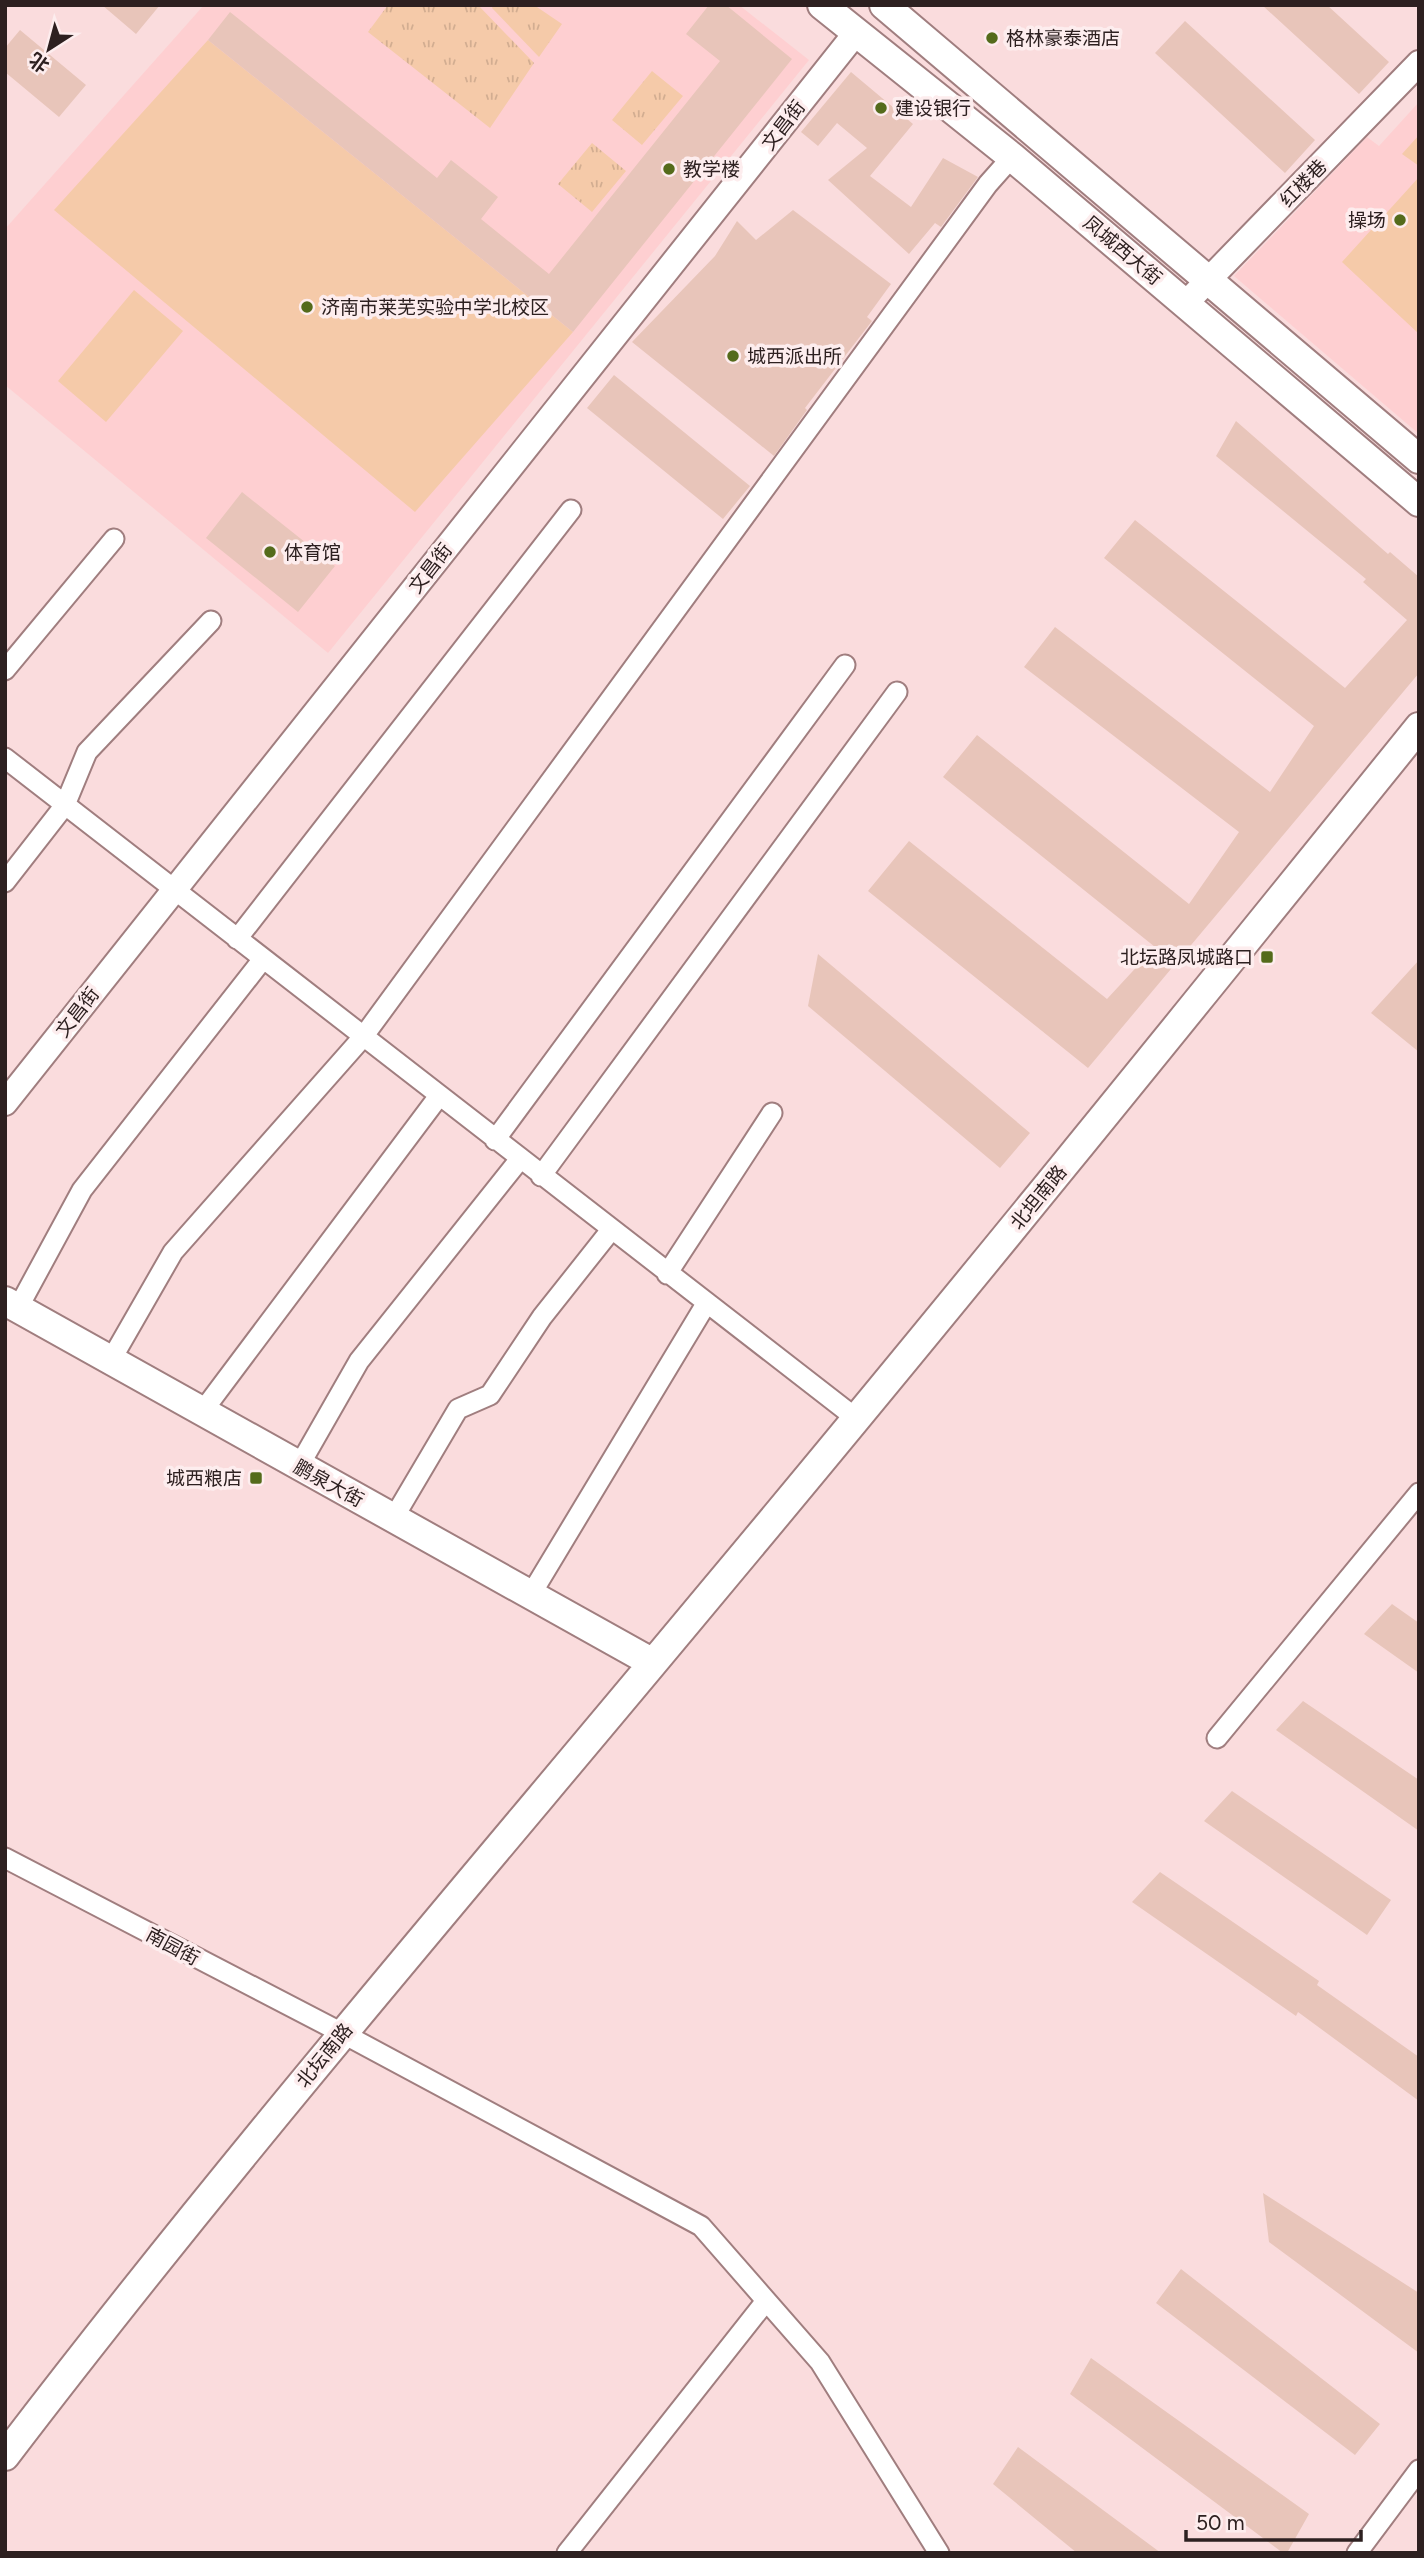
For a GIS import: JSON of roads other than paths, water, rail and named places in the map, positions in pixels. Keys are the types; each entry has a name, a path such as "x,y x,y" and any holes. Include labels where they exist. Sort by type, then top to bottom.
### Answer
{"main road":[{"name":"凤城西大街","path":"822,5 1012,157 1419,502"},
{"name":"凤城西大街","path":"884,5 1419,459"},
{"name":"北坦南路","path":"653,1663 857,1419 1419,727"},
{"name":"鹏泉大街","path":"11,1304 653,1663"},
{"name":"北坛南路","path":"5,2456 130,2291 342,2033 653,1663"}],"street":[{"name":"文昌街","path":"5,1103 855,34"},
{"name":"红楼巷","path":"1186,303 1419,63"},
{"path":"111,1360 173,1252 363,1037 988,184 1012,157"},
{"path":"237,939 571,510"},
{"path":"5,670 114,539"},
{"path":"5,882 65,805 87,752 211,621"},
{"path":"495,1140 845,665"},
{"path":"541,1176 897,692"},
{"path":"5,758 857,1419"},
{"path":"11,1304 82,1190 263,959"},
{"path":"202,1412 439,1096"},
{"path":"667,1274 772,1113"},
{"path":"299,1466 359,1361 520,1159"},
{"path":"394,1519 458,1409 490,1395 542,1317 611,1230"},
{"path":"530,1596 706,1304"},
{"path":"1217,1738 1419,1493"},
{"name":"南园街","path":"5,1858 342,2033 701,2226 820,2362 939,2553"},
{"path":"567,2553 766,2301"},
{"path":"1357,2553 1419,2470"}],"place":[{"name":"格林豪泰酒店","path":"992,38"},
{"name":"建设银行","path":"881,108"},
{"name":"教学楼","path":"669,169"},
{"name":"操场","path":"1400,220"},
{"name":"济南市莱芜实验中学北校区","path":"307,307"},
{"name":"城西派出所","path":"733,356"},
{"name":"体育馆","path":"270,552"},
{"name":"北坛路凤城路口","path":"1267,957"},
{"name":"城西粮店","path":"256,1478"}]}
